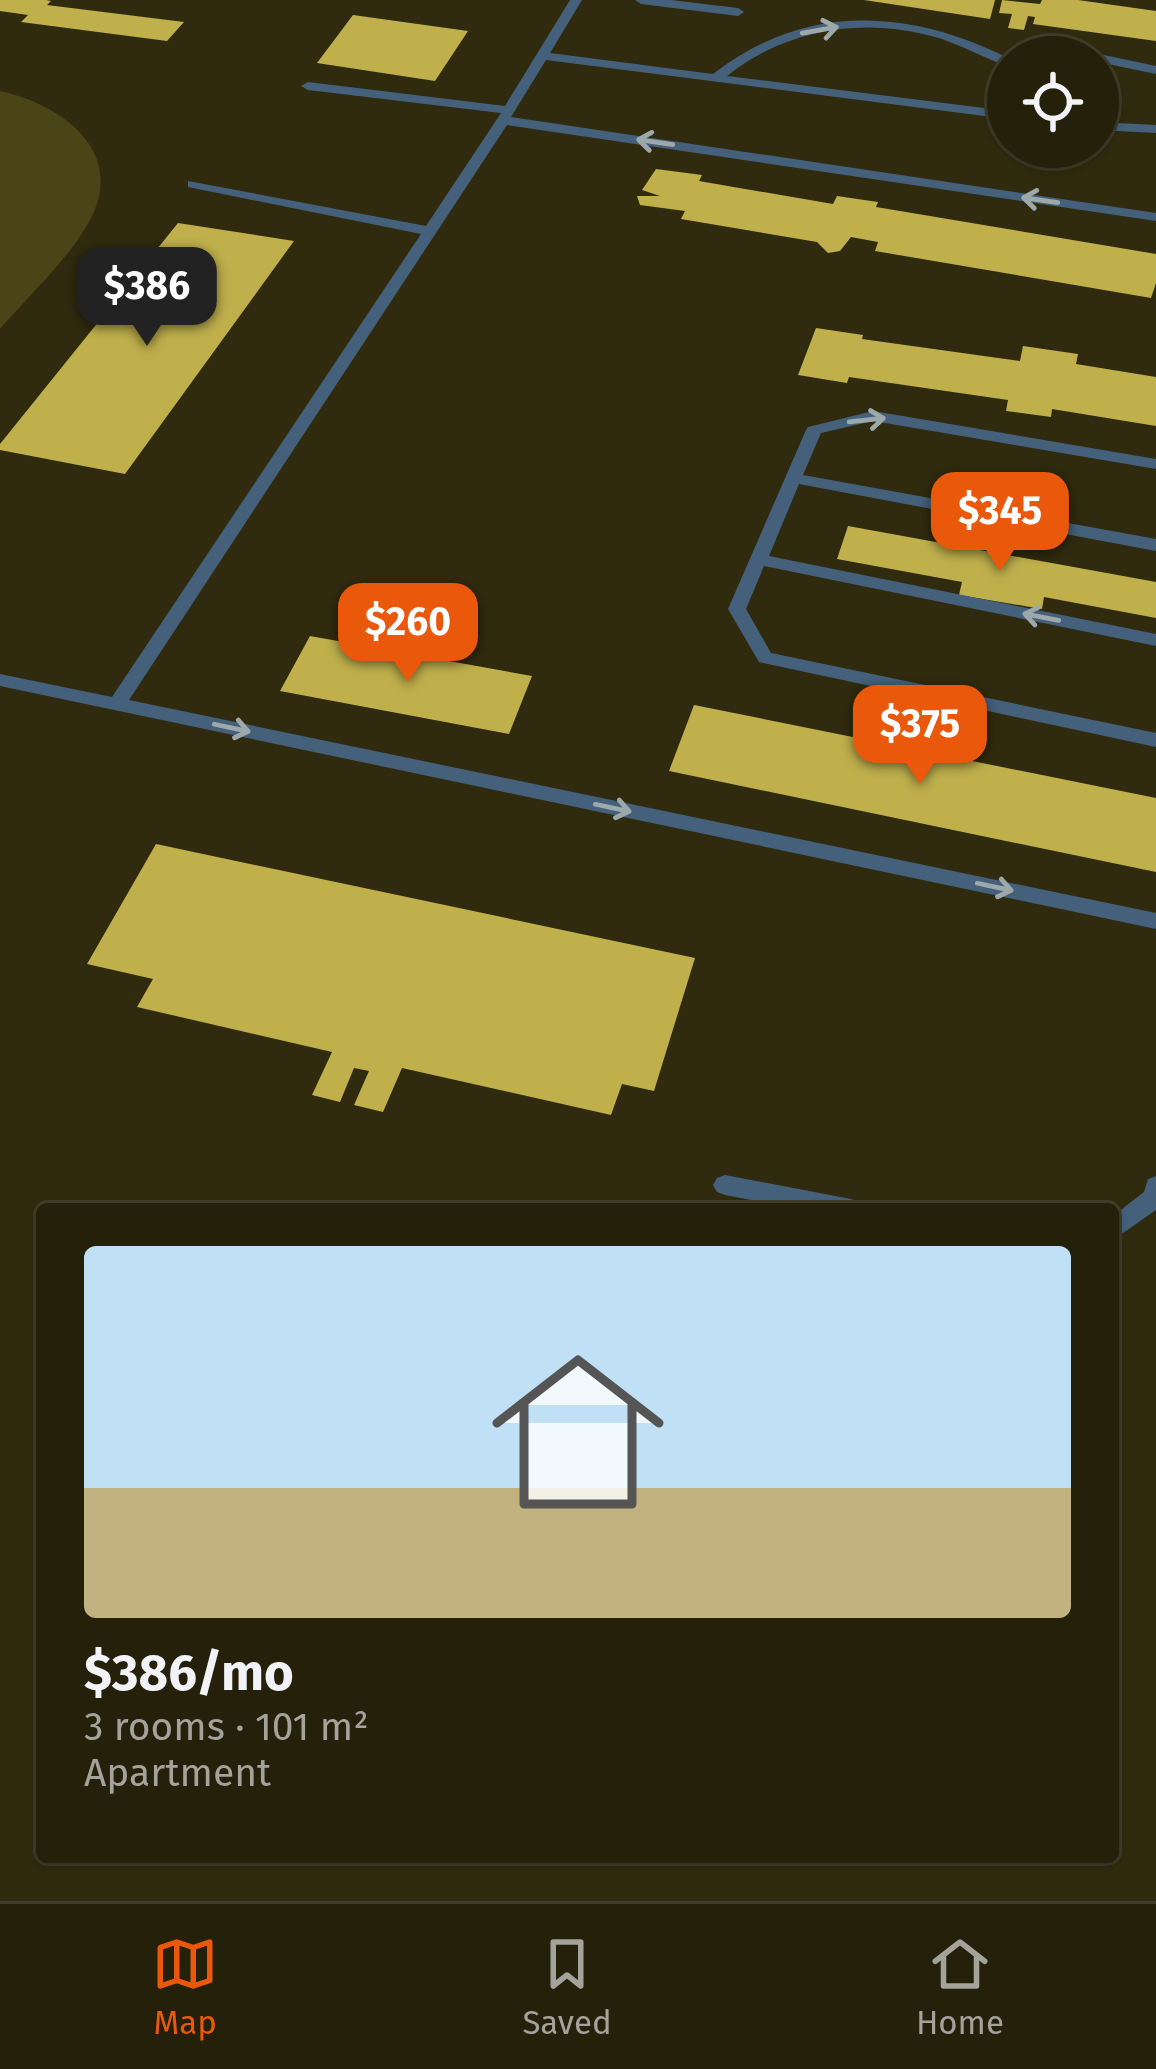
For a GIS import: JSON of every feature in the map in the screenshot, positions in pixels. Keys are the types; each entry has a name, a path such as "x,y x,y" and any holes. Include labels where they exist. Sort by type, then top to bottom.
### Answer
{"lane":[{"path":"117,704 506,115 576,0"},
{"path":"641,0 738,12"},
{"path":"716,77 741,54 795,34 868,21 934,31 987,53"},
{"path":"541,56 987,112"},
{"path":"1119,62 1156,70"},
{"path":"308,86 1156,217"},
{"path":"1119,127 1156,129"},
{"path":"193,184 429,231"},
{"path":"1156,464 872,416 814,430 737,609 765,658 1156,740"},
{"path":"794,478 1156,545"},
{"path":"758,559 1156,640"},
{"path":"0,680 1156,921"},
{"path":"725,1185 820,1203"},
{"path":"1119,1225 1155,1197 1156,1186"}],"shaded area":[{"path":"0,91 65,119 94,152 100,172 99,195 90,220 60,263 0,329"}],"building":[{"path":"0,0 46,0 51,1 47,5 184,22 167,41 21,22 28,15 0,11"},
{"path":"864,0 995,0 990,19"},
{"path":"1002,0 1040,4 1042,0 1078,0 1156,11 1156,41 1033,24 1035,17 1028,16 1024,30 1008,28 1012,14 999,13"},
{"path":"353,15 468,31 435,81 317,63"},
{"path":"656,169 833,204 837,196 878,202 876,207 1156,254 1156,283 1151,298 875,251 878,242 851,237 840,251 828,253 817,242 681,219 685,211 640,205 637,196 660,196 642,190"},
{"path":"178,223 294,241 125,474 0,450 0,444"},
{"path":"816,328 1020,361 1023,346 1078,354 1076,364 1156,377 1156,426 1052,409 1051,417 1006,411 1008,400 849,377 847,383 798,375"},
{"path":"848,526 1156,582 1156,618 1044,597 1042,609 959,595 962,582 837,559"},
{"path":"310,636 532,676 509,734 280,691"},
{"path":"694,705 1156,798 1156,872 669,771"},
{"path":"156,844 695,958 654,1091 622,1084 611,1115 402,1068 383,1112 354,1105 369,1071 354,1068 340,1102 312,1095 332,1052 137,1007 153,979 87,964"}]}
